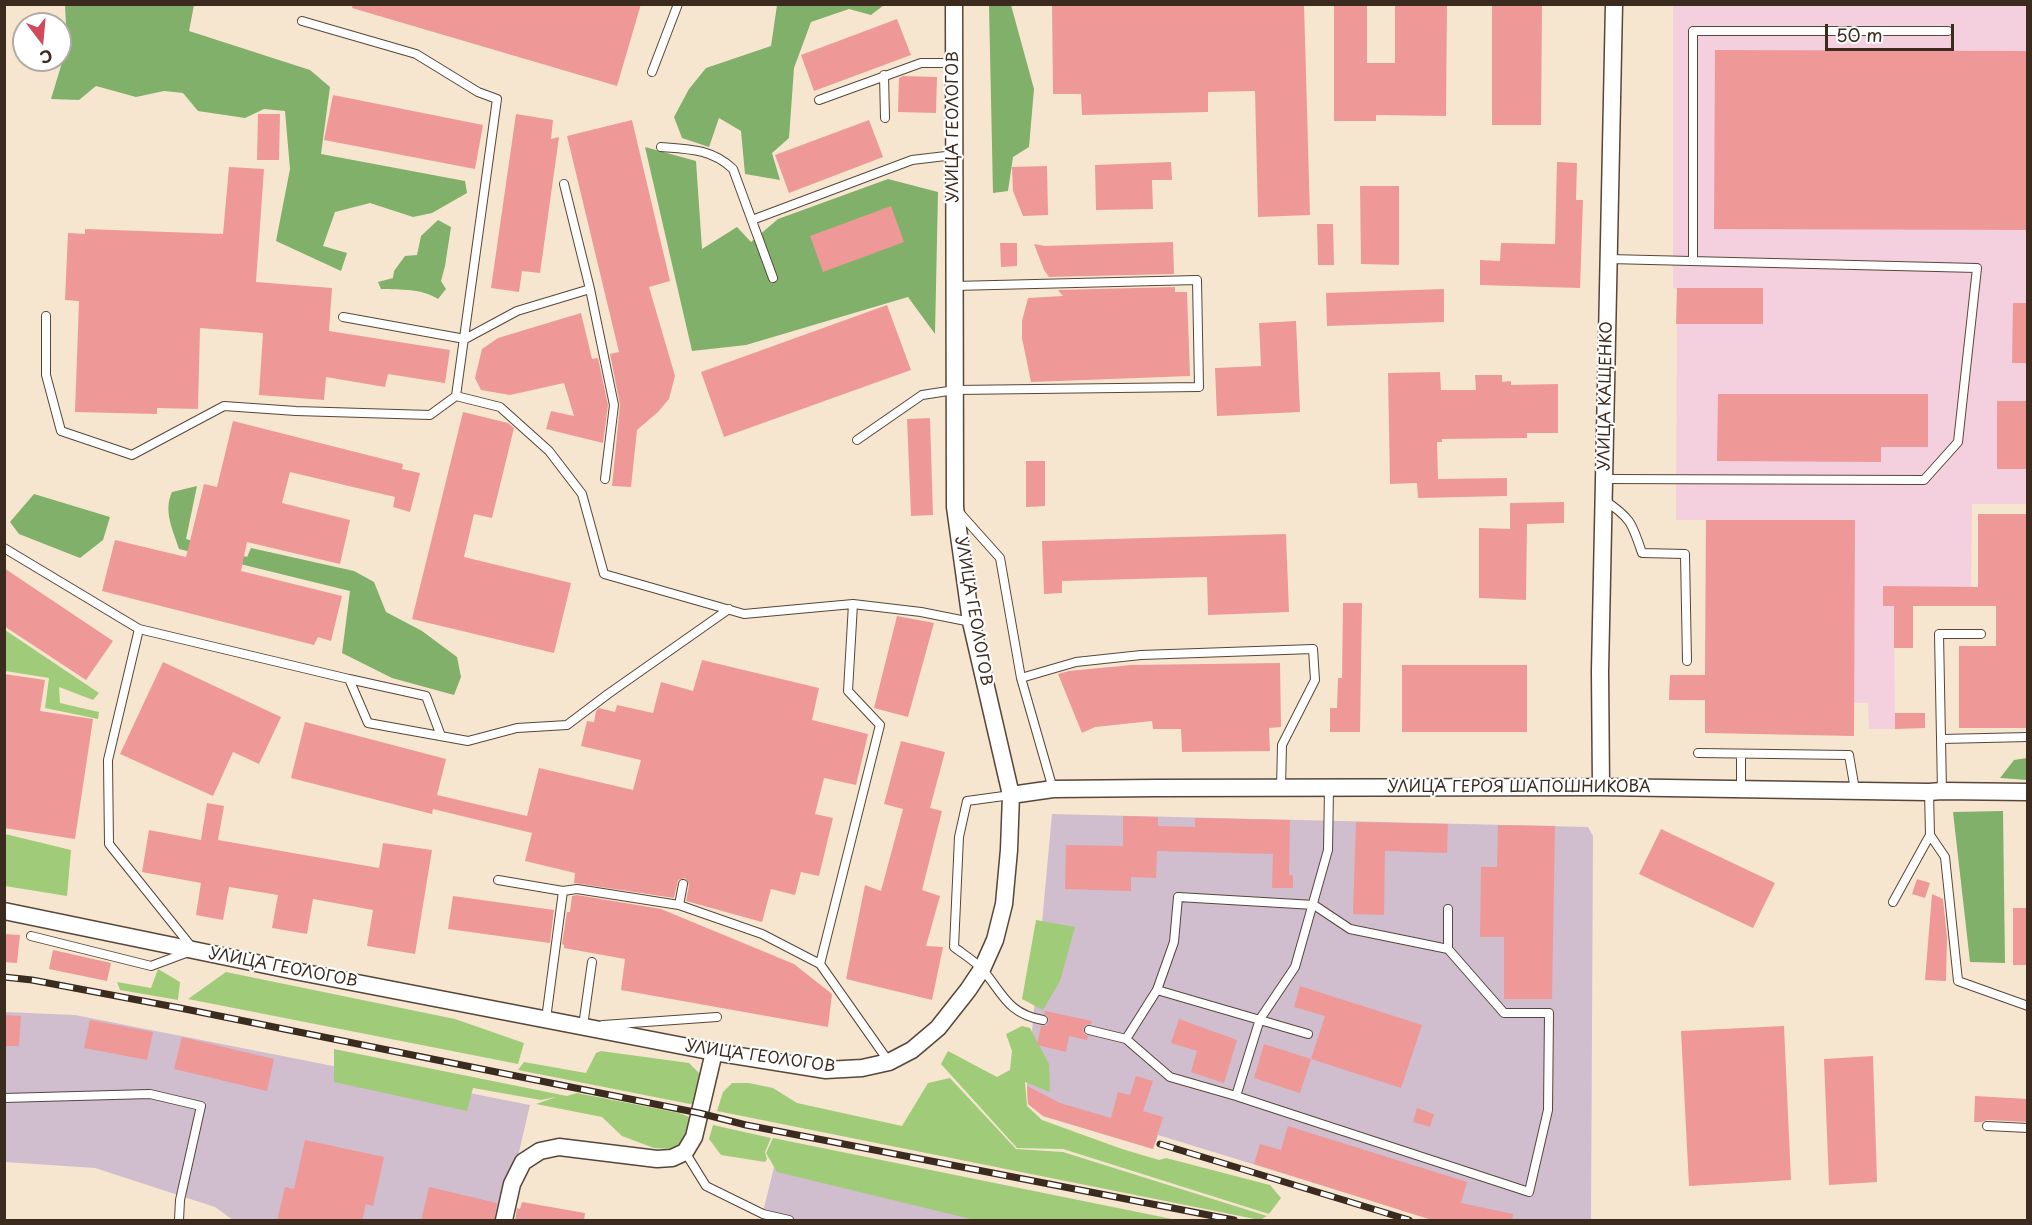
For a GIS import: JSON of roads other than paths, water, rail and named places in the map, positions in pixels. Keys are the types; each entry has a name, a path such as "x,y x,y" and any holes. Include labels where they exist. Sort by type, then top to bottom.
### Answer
{"street":[{"name":"УЛИЦА ГЕОЛОГОВ","path":"4,911 714,1052 826,1070 862,1068 889,1062 912,1050 938,1028 982,969 994,940 1004,904 1011,795 971,622 955,507 954,4"},
{"name":"УЛИЦА КАЩЕНКО","path":"1601,787 1600,671 1614,4"},
{"name":"УЛИЦА ГЕРОЯ ШАПОШНИКОВА","path":"1011,795 1053,789 1601,787 2028,792"},
{"path":"504,1221 512,1184 524,1162 540,1151 559,1147 657,1159 672,1158 685,1152 694,1137 714,1052"}],"lane":[{"path":"652,72 678,4"},
{"path":"46,316 46,375 61,431 132,454 224,406 296,411 430,415 456,396 497,99 478,92 416,54 302,21"},
{"path":"1693,261 1693,31 1948,31"},
{"path":"819,100 921,63 954,63"},
{"path":"884,75 885,118"},
{"path":"661,147 696,150 722,158 733,169 773,278"},
{"path":"752,220 912,160 954,155"},
{"path":"564,184 590,289 614,405 605,478"},
{"path":"1605,479 1924,480 1958,442 1977,268 1609,259"},
{"path":"857,440 921,395 955,390 1198,387 1197,280 954,286"},
{"path":"343,317 465,339 517,311 590,289"},
{"path":"456,396 500,407 549,451 582,494 604,574 744,614 853,603 921,612 971,622"},
{"path":"1604,500 1632,523 1642,553 1685,554 1687,661"},
{"path":"955,507 1000,558 1021,678 1053,789"},
{"path":"4,548 139,629 426,696 441,736"},
{"path":"820,964 880,725 848,691 853,603"},
{"path":"349,679 368,723 468,741 517,728 567,725 729,609"},
{"path":"31,936 151,966 194,950 109,844 108,760 139,629"},
{"path":"1893,902 1930,835 1942,739 1939,634 1981,634"},
{"path":"1021,678 1076,662 1141,655 1313,649 1315,680 1282,746 1281,788"},
{"path":"1942,739 2028,737"},
{"path":"1698,753 1849,755 1855,790"},
{"path":"1741,754 1741,789"},
{"path":"1236,1096 1260,1019 1295,967 1314,905 1328,850 1329,788"},
{"path":"1011,795 967,801 959,837 954,946 982,969 1010,1006 1033,1018 1043,1020"},
{"path":"1930,835 1946,857 1958,981 2028,1006"},
{"path":"498,880 563,891 578,889 679,906 762,934 820,964 889,1062"},
{"path":"679,906 683,884"},
{"path":"546,1019 563,891"},
{"path":"1089,1030 1126,1039 1170,1077 1236,1096 1529,1191 1548,1110 1549,1013 1504,1013 1448,949 1350,929 1314,905 1178,897 1174,942 1156,990 1126,1039"},
{"path":"1448,909 1448,949"},
{"path":"592,962 584,1026 717,1017"},
{"path":"1156,990 1308,1034"},
{"path":"4,1098 150,1094 201,1106 180,1200 179,1221"},
{"path":"1988,1126 2028,1128"},
{"path":"685,1152 706,1186 763,1214 789,1221"}],"railway":[{"path":"4,977 32,980 180,1008 699,1113 746,1125 1234,1220"},
{"path":"1160,1144 1409,1220"}]}
